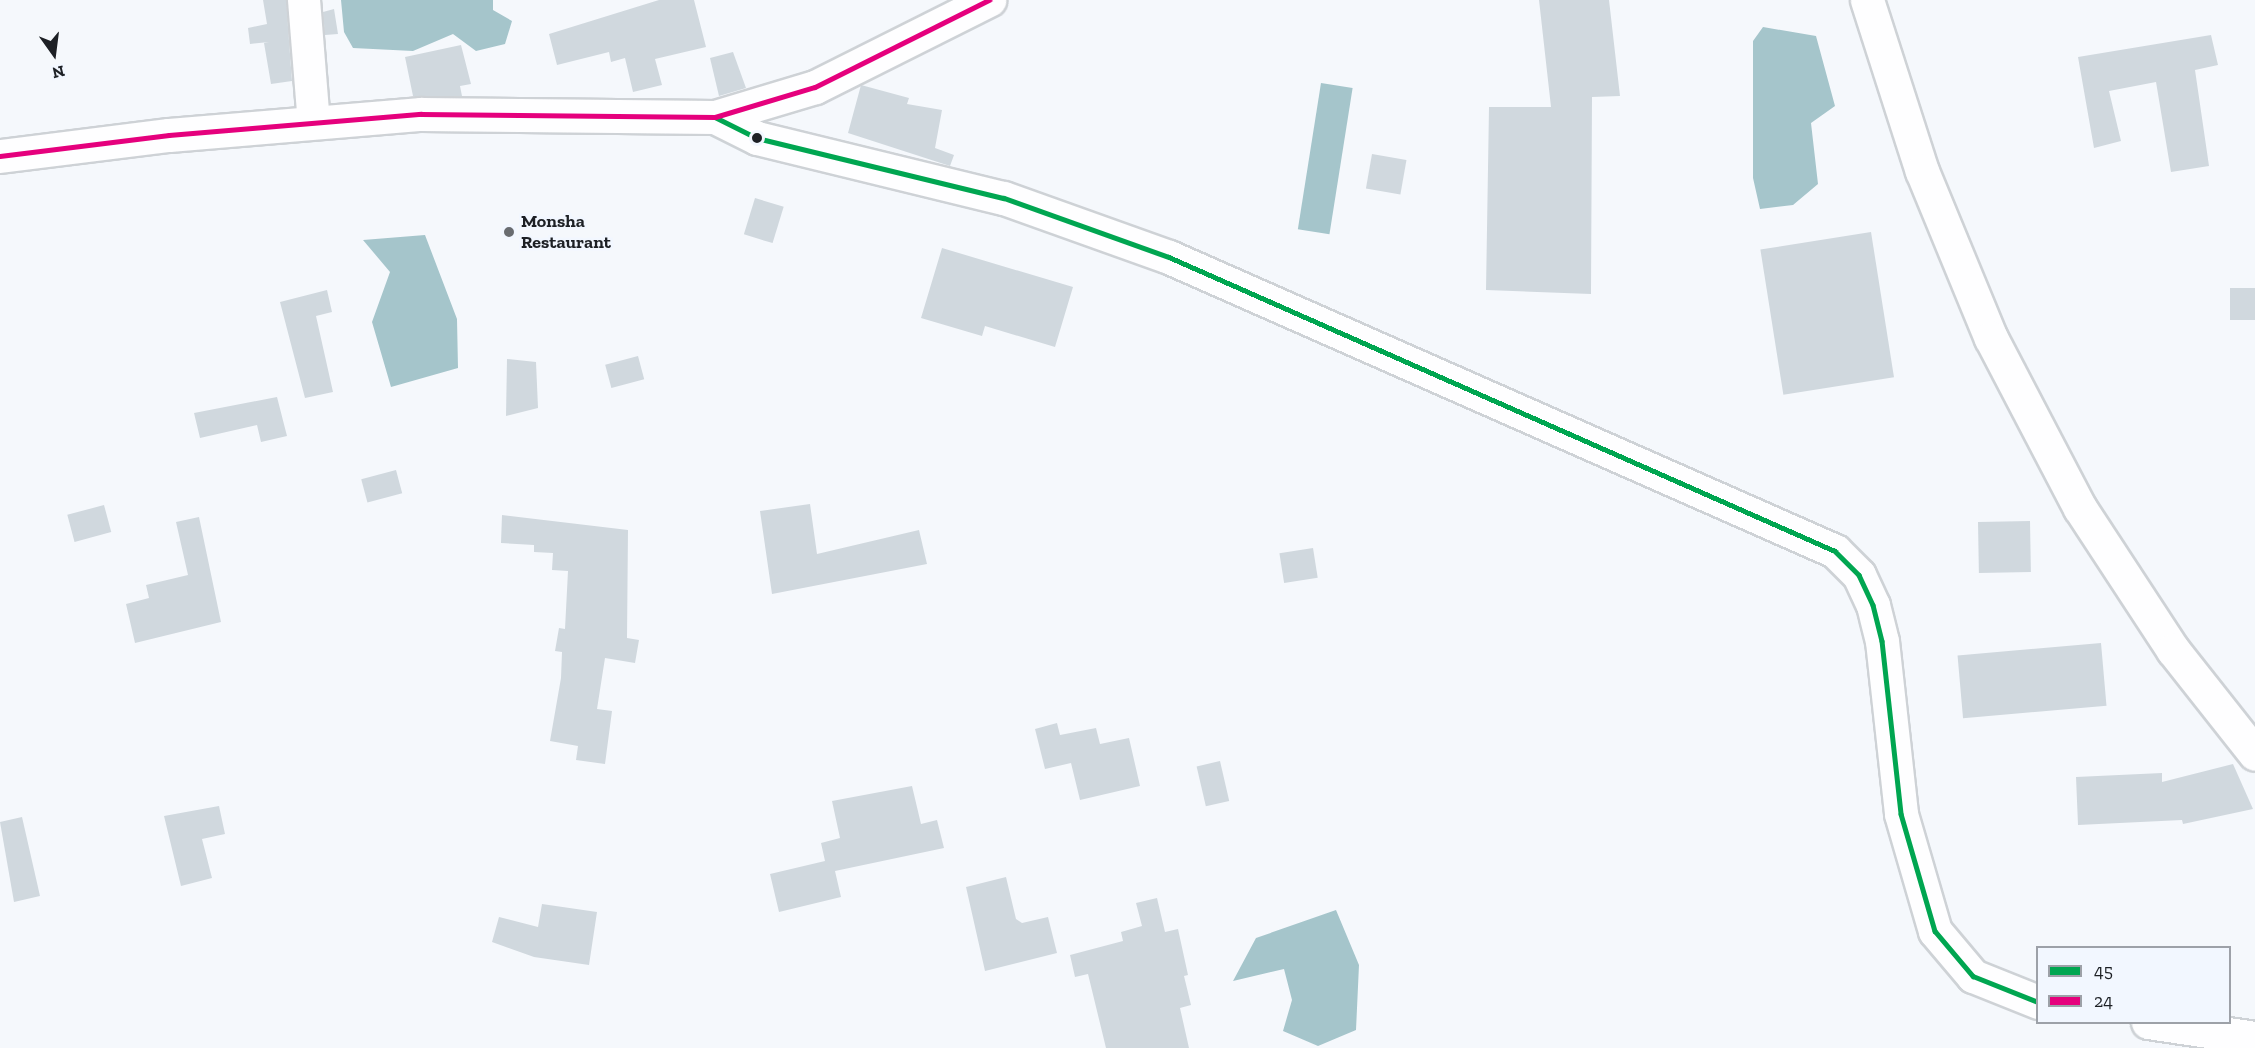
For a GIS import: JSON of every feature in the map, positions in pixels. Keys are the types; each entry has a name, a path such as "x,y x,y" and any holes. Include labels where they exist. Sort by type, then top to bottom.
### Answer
{"highway":[{"path":"0,156 421,114 715,117 863,67 989,0"},
{"path":"1867,0 1922,171 1991,338 2080,508 2173,650 2255,754"},
{"path":"715,117 757,138 1004,198 1169,256 1835,550 1859,575 1882,641 1900,814 1935,931 1973,976 2036,1002"},
{"path":"2155,1024 2255,1038"}],"street":[{"path":"304,0 314,123"}],"water":[{"path":"341,0 493,0 493,10 512,21 505,44 476,51 453,34 413,51 353,48 344,32"},
{"path":"1763,27 1816,36 1835,106 1811,123 1818,184 1793,205 1760,209 1753,178 1753,41"},
{"path":"1321,83 1353,88 1329,234 1298,229"},
{"path":"425,235 457,319 458,368 391,387 372,322 390,272 363,240"},
{"path":"1336,910 1359,965 1356,1030 1318,1046 1283,1031 1292,1000 1284,969 1233,981 1256,938"}],"building":[{"path":"263,0 286,0 292,81 271,84 264,43 269,42 250,44 248,28 267,24"},
{"path":"659,0 694,0 706,47 655,59 662,85 633,92 625,58 611,62 609,52 557,65 549,34"},
{"path":"1539,0 1609,0 1620,96 1592,97 1591,294 1486,290 1489,107 1551,107"},
{"path":"334,9 338,34 325,35 323,12"},
{"path":"2211,35 2218,65 2195,70 2209,166 2171,172 2156,82 2109,91 2121,141 2094,148 2078,57"},
{"path":"461,45 471,84 460,86 462,96 413,96 405,57"},
{"path":"733,52 746,88 719,96 710,58"},
{"path":"861,85 909,98 907,104 942,110 935,148 954,155 950,166 848,133"},
{"path":"1372,154 1406,160 1400,195 1366,188"},
{"path":"755,198 784,207 773,243 744,234"},
{"path":"1871,232 1894,377 1783,395 1760,250"},
{"path":"942,248 1073,287 1055,347 985,326 982,336 921,318"},
{"path":"2230,288 2255,288 2255,320 2230,320"},
{"path":"327,290 332,312 316,316 333,392 305,398 280,302"},
{"path":"638,356 644,379 611,388 605,365"},
{"path":"507,359 536,362 538,408 506,416"},
{"path":"277,397 287,436 261,442 257,425 200,438 194,413"},
{"path":"396,470 402,493 367,502 361,479"},
{"path":"810,504 817,554 919,530 927,564 772,594 760,511"},
{"path":"104,505 111,532 75,542 67,515"},
{"path":"502,515 628,530 627,638 639,640 635,663 605,658 597,709 612,711 605,764 576,760 578,746 550,741 561,678 562,652 555,651 559,628 565,629 568,571 552,570 553,553 534,552 534,545 501,543"},
{"path":"199,517 221,622 135,643 126,604 149,598 146,585 188,575 176,522"},
{"path":"2030,521 2031,572 1979,573 1978,522"},
{"path":"1313,548 1318,578 1284,583 1279,553"},
{"path":"2101,643 2106,706 1963,718 1958,656"},
{"path":"1057,723 1060,735 1096,728 1100,744 1129,738 1140,786 1080,800 1071,763 1045,769 1035,729"},
{"path":"1220,761 1229,801 1206,806 1197,766"},
{"path":"2233,764 2253,809 2183,824 2182,820 2078,825 2076,777 2162,773 2162,782"},
{"path":"912,786 921,824 937,820 944,848 835,871 841,897 779,912 770,874 825,861 821,843 840,838 832,801"},
{"path":"219,806 225,834 202,839 212,878 181,886 164,816"},
{"path":"22,817 40,896 14,902 0,822"},
{"path":"1006,877 1016,919 1022,923 1048,917 1057,953 985,971 966,887"},
{"path":"1157,898 1165,932 1178,929 1188,975 1184,976 1191,1005 1180,1008 1189,1048 1106,1048 1088,974 1075,977 1070,955 1123,941 1121,932 1142,926 1136,903"},
{"path":"542,904 597,912 589,965 534,957 492,942 499,917 538,927"}],"transit line":[{"name":"24","path":"0,156 169,135 421,114 715,117 815,87 989,0"},
{"name":"45","path":"715,117 757,138 1004,198 1169,257 1835,551 1859,575 1873,605 1882,641 1901,814 1935,931 1973,976 2036,1001"}],"place":[{"name":"Monsha Restaurant","path":"509,232"}]}
